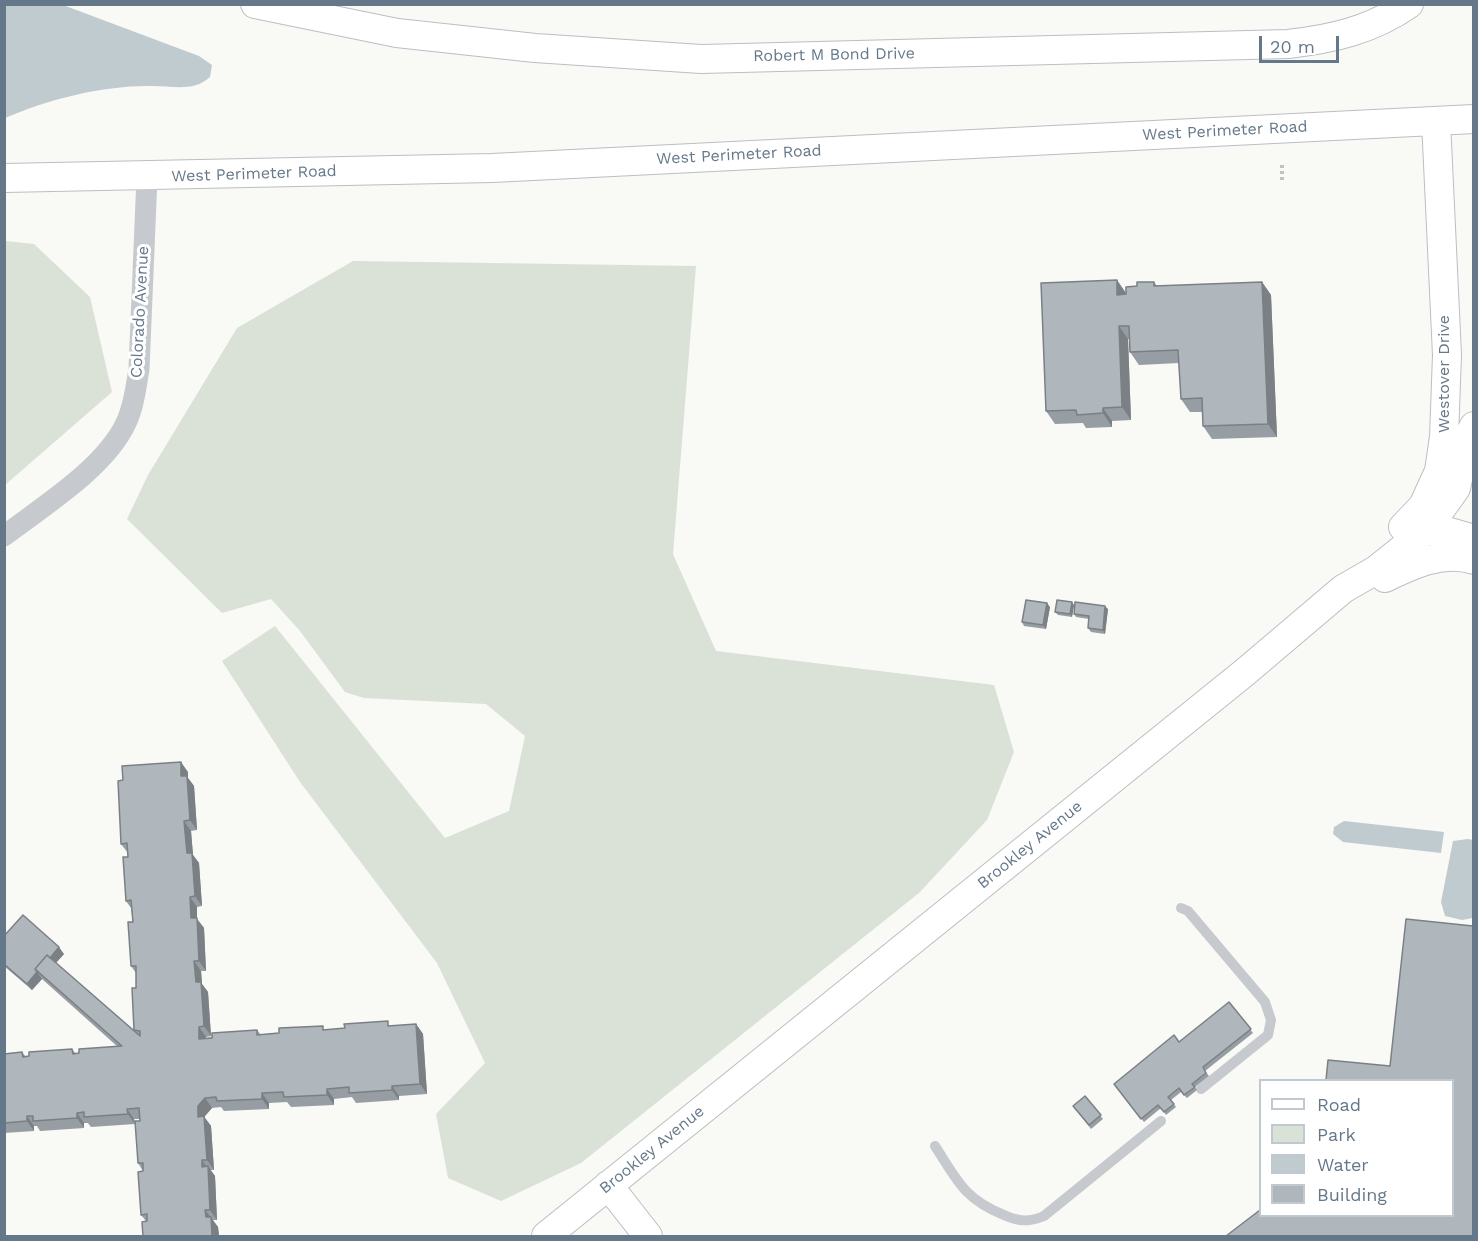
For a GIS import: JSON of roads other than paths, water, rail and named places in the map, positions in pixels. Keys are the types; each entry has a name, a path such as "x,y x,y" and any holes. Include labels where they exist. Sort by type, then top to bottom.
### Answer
{"street":[{"name":"Robert M Bond Drive","path":"255,4 397,33 535,48 701,59 1288,44 1349,34 1375,25 1409,4"},
{"name":"West Perimeter Road","path":"4,178 147,177 492,168 1473,119"},
{"name":"Westover Drive","path":"1343,589 1358,564 1393,536 1422,506 1439,471 1444,436 1447,355 1436,121"},
{"name":"Colorado Avenue","path":"4,536 58,495 100,458 125,424 134,397 139,369 147,177"},
{"name":"Brookley Avenue","path":"546,1236 1244,673 1343,589 1376,570 1426,530 1456,488 1467,439 1473,426"},
{"path":"1393,536 1426,530 1446,531 1473,539"},
{"path":"1343,589 1369,585 1427,560 1456,556 1473,560"},
{"path":"608,1185 648,1236"}],"lane":[{"path":"1181,908 1188,911 1265,1002 1271,1020 1268,1035 1201,1089"},
{"path":"935,1146 961,1187 981,1206 1010,1218 1030,1222 1044,1216 1161,1121"}],"water":[{"path":"5,4 63,5 199,56 212,65 210,77 197,85 183,87 134,86 96,91 58,99 5,118"},
{"path":"1344,821 1444,832 1441,853 1343,842 1333,834 1334,827"},
{"path":"1473,840 1473,918 1462,920 1445,916 1441,902 1453,841"}]}
